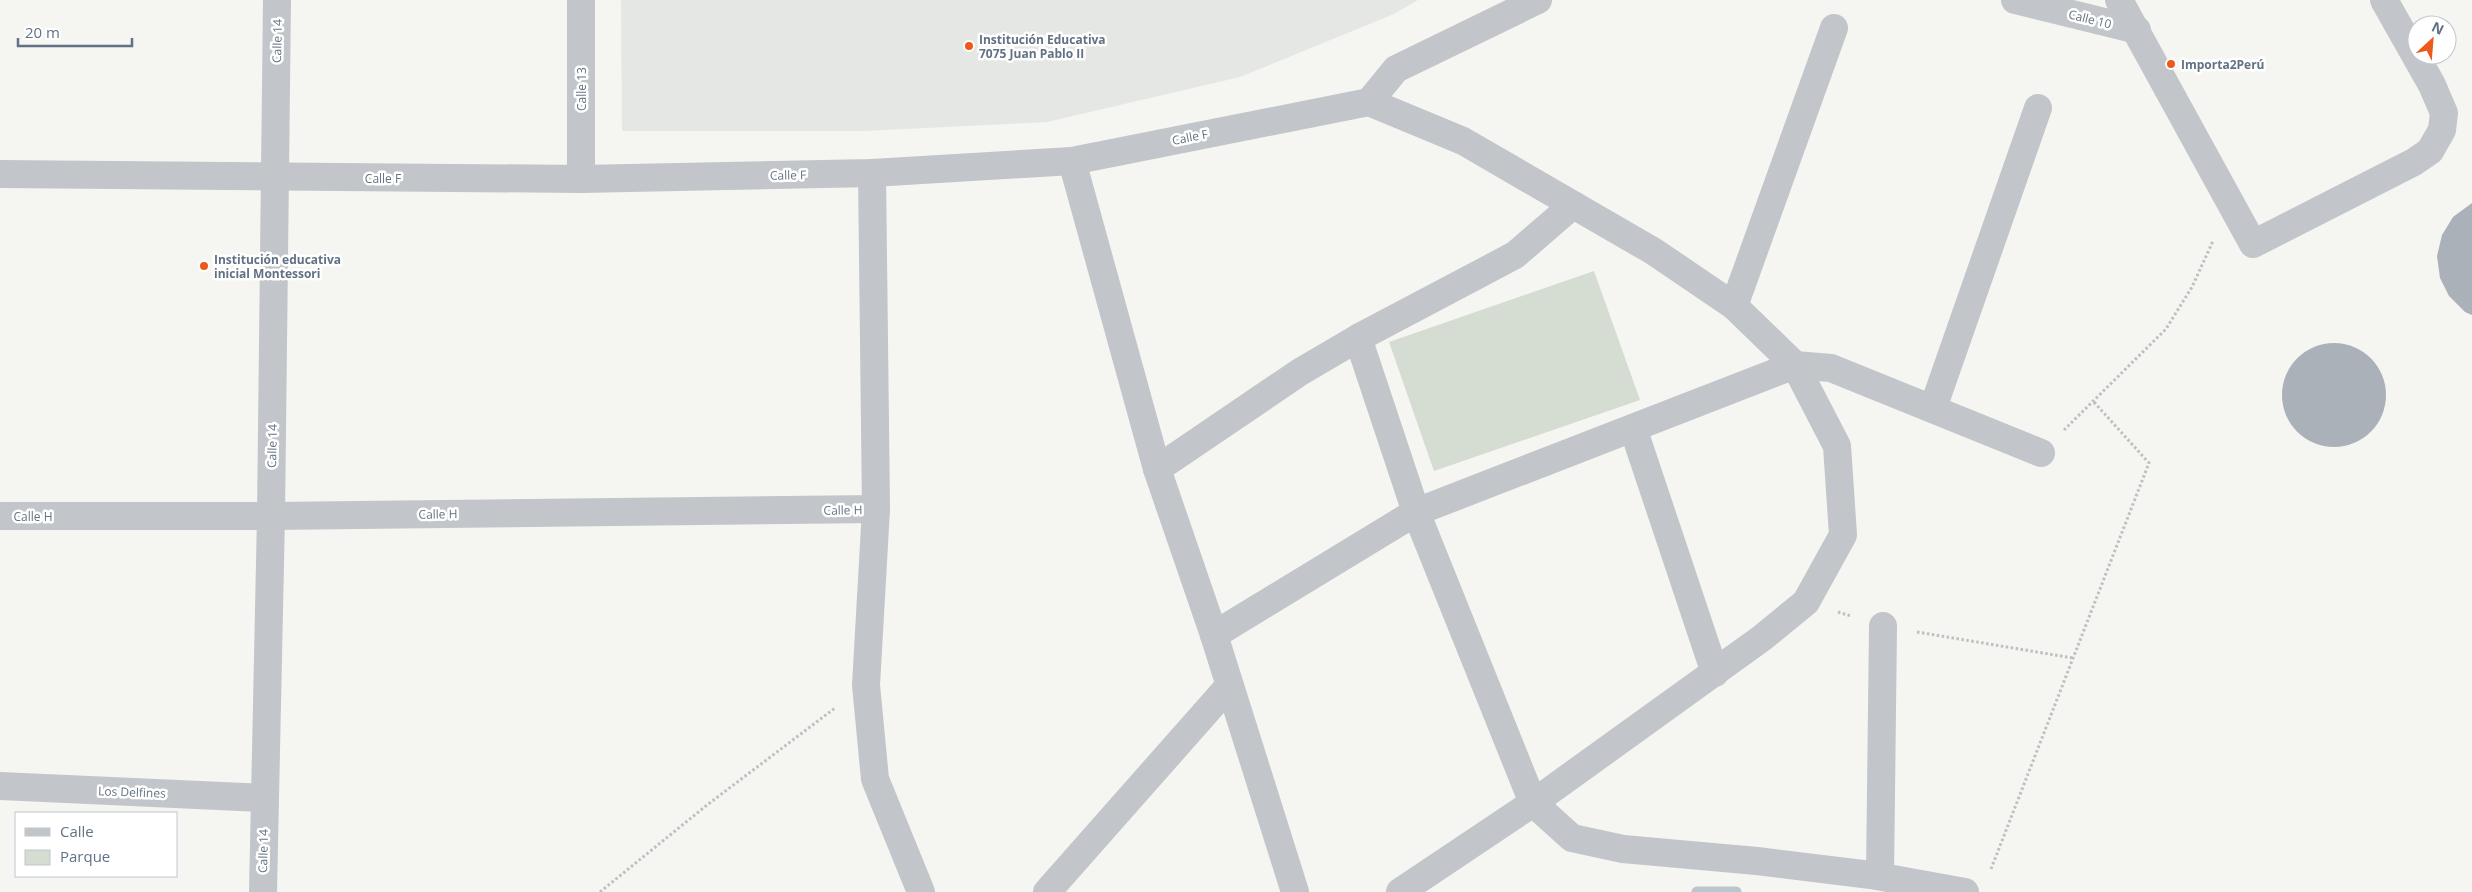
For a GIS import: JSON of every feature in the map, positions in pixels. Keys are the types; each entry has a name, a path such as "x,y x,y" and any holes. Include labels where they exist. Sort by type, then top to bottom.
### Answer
{"street":[{"name":"Calle 14","path":"263,892 277,0"},
{"name":"Calle 13","path":"581,0 581,179"},
{"path":"1400,892 1533,803 1715,673 1806,602 1843,535 1836,446 1795,365 1734,306 1653,250 1463,140 1369,102 1396,69 1538,0"},
{"name":"Calle 10","path":"2015,0 2136,30"},
{"path":"2119,0 2253,244 2414,162 2430,151 2442,130 2444,113 2432,85 2384,0"},
{"path":"1734,306 1834,28"},
{"name":"Calle F","path":"0,174 581,179 872,173 1072,161 1369,102"},
{"path":"1933,408 2038,108"},
{"path":"1072,161 1157,469 1214,635 1228,686 1295,892"},
{"path":"872,173 876,509 866,685 875,779 921,892"},
{"path":"1157,469 1300,372 1358,338 1515,255 1573,205"},
{"path":"1358,338 1416,512 1533,803 1572,838 1623,849 1757,861 1880,876 1965,892"},
{"path":"1214,635 1416,512 1795,365 1831,368 2041,453"},
{"path":"1633,428 1715,673"},
{"name":"Calle H","path":"0,516 270,516 876,509"},
{"path":"1880,876 1883,626"},
{"path":"1047,892 1228,686"},
{"name":"Los Delfines","path":"0,786 264,798"}],"path":[{"path":"2041,453 2166,329 2192,287 2230,202"},
{"path":"1989,874 2149,463 2093,401"},
{"path":"1806,602 1883,626 2073,658"},
{"path":"600,892 707,805 866,685"}],"shaded area":[{"name":"Institución Educativa 7075 Juan Pablo II","path":"621,0 1418,0 1394,14 1240,77 1047,122 864,131 622,131"}],"green space":[{"path":"1594,271 1640,400 1434,471 1389,342"}],"building":[{"path":"2472,203 2472,315 2465,312 2449,296 2440,278 2437,256 2442,235 2453,217"},
{"path":"2334,343 2354,347 2371,358 2382,375 2386,395 2382,415 2371,432 2354,443 2334,447 2314,443 2297,432 2286,415 2282,395 2286,375 2297,358 2314,347"}],"waterway":[{"path":"1697,892 1736,892"}],"place":[{"name":"Institución Educativa 7075 Juan Pablo II","path":"969,46"},
{"name":"Importa2Perú","path":"2171,64"},
{"name":"Institución educativa inicial Montessori","path":"204,266"}]}
